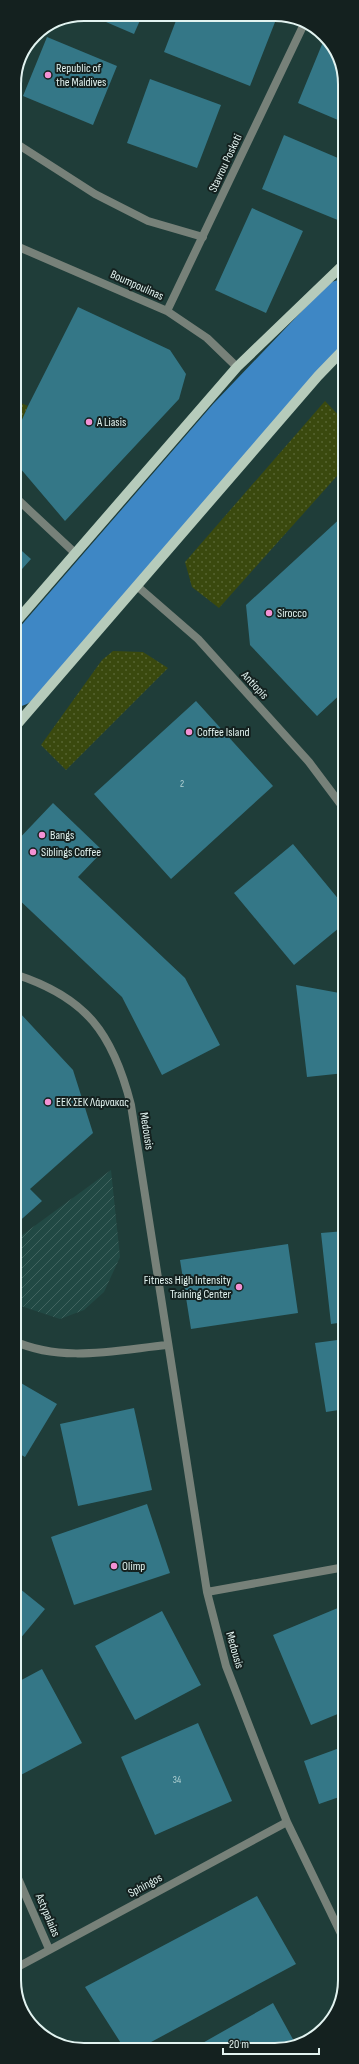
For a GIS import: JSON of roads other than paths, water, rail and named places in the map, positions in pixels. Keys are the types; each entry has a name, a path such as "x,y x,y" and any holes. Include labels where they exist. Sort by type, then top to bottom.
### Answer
{"main road":[{"path":"21,616 237,367 338,270"},
{"path":"21,720 318,376 338,355"}],"street":[{"name":"Stavrou Poskoti","path":"167,311 302,28"},
{"path":"21,147 39,160 102,198 148,221 203,238"},
{"name":"Boumpoulinas","path":"21,248 167,311 207,338 237,367"},
{"path":"21,502 75,552"},
{"name":"Antiopis","path":"137,586 198,640 309,762 338,801"},
{"name":"Medousis","path":"21,976 35,980 58,992 76,1004 108,1040 118,1062 131,1105 207,1592 231,1679 288,1822 338,1927"},
{"path":"21,1344 30,1348 58,1354 88,1353 168,1345"},
{"path":"207,1592 338,1568"},
{"name":"Sphingos","path":"21,1965 288,1822"},
{"name":"Astypalaias","path":"21,1885 49,1949"}],"waterway":[{"path":"21,670 235,423 338,315"}],"place":[{"name":"Republic of the Maldives","path":"48,75"},
{"name":"A Liasis","path":"89,422"},
{"name":"Sirocco","path":"269,613"},
{"name":"Coffee Island","path":"189,732"},
{"name":"Bangs","path":"42,835"},
{"name":"Siblings Coffee","path":"33,852"},
{"name":"ΕΕΚ ΣΕΚ Λάρνακας","path":"48,1102"},
{"name":"Fitness High Intensity Training Center","path":"239,1287"},
{"name":"Olimp","path":"114,1566"}]}
